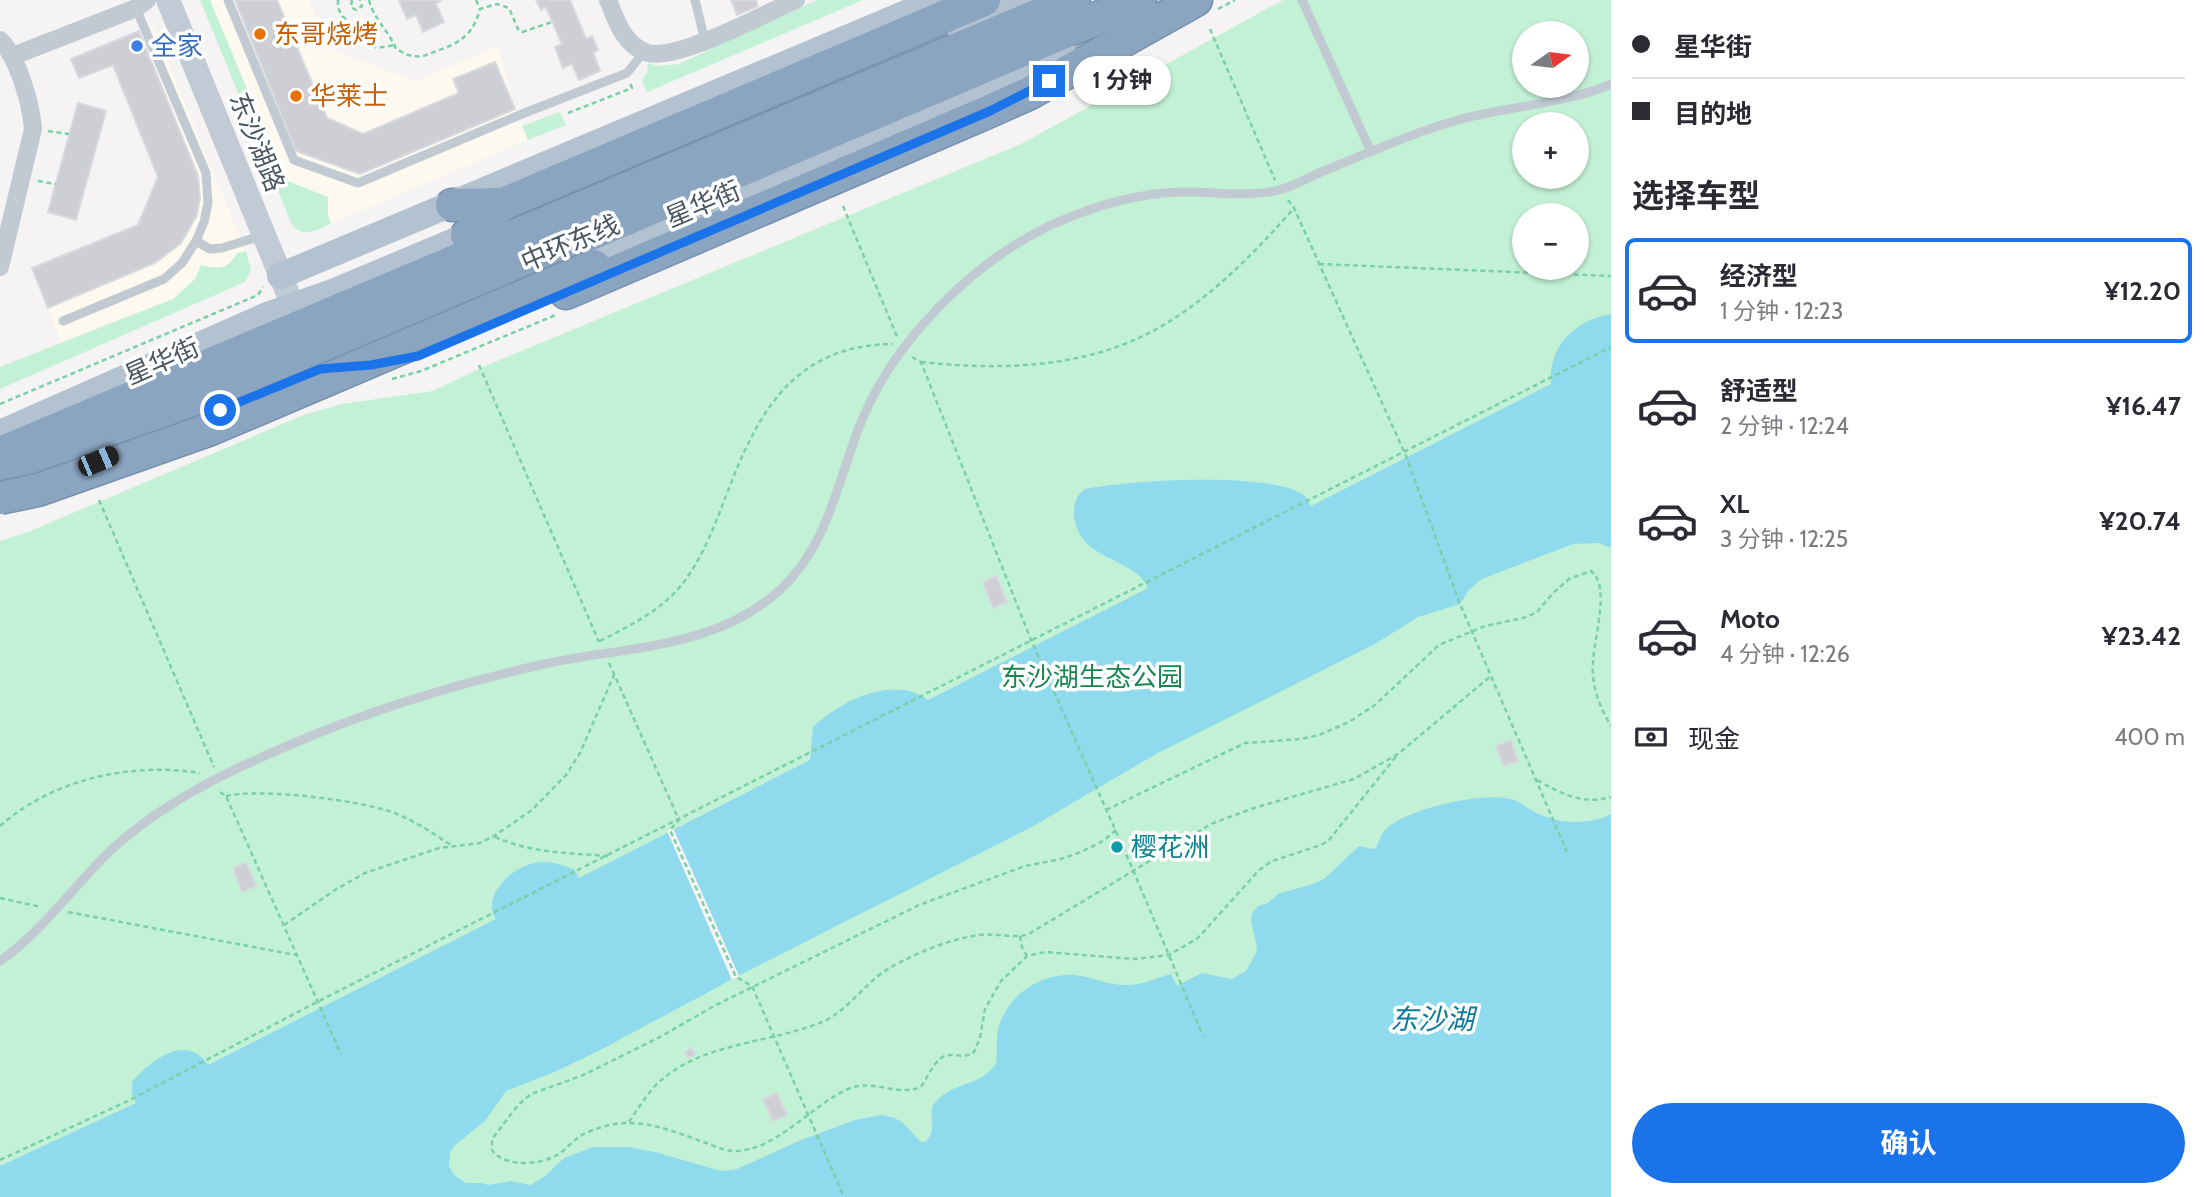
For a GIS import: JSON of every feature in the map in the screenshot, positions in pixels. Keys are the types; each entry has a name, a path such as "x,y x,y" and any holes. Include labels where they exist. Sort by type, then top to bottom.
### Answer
{"highway":[{"path":"467,235 503,204 984,0"},
{"name":"中环东线","path":"0,453 1074,0"},
{"name":"中环东线","path":"0,486 1140,0"},
{"path":"320,369 371,365 418,356 1030,93 1196,0"},
{"path":"0,499 38,490 211,429 874,148 911,115"},
{"path":"452,205 503,204"}],"main road":[{"name":"东沙湖路","path":"168,0 293,306"},
{"path":"280,276 937,0"},
{"name":"星华街","path":"0,433 293,306 335,291 1023,0"},
{"name":"星华街","path":"0,499 320,369 1100,34 1171,0"}],"street":[{"path":"608,0 625,36 644,52 663,55 705,41 796,0"},
{"path":"0,267 33,129 32,117 7,48 138,2"}],"lane":[{"path":"228,0 294,160 358,183 626,74 644,52"},
{"path":"695,0 705,41"},
{"path":"1302,0 1371,152"},
{"path":"63,320 164,279 182,263 196,241 208,203 206,173 138,2"},
{"path":"0,961 30,937 114,848 150,819 207,783 309,736 363,715 557,661 676,642 709,632 760,607 784,586 808,558 833,508 859,427 873,395 903,352 938,306 1016,244 1080,213 1142,197 1180,192 1243,194 1279,190 1456,121 1564,99 1611,84"},
{"path":"196,241 211,249 263,235"}],"path":[{"path":"338,0 338,8 343,17 353,24 367,43 377,48 395,45"},
{"path":"352,0 350,5 356,10 362,6 360,0"},
{"path":"369,0 375,18 391,37 396,49 421,57 455,44 473,29 480,9 476,0"},
{"path":"480,9 497,4 504,5 509,8 522,32 552,22"},
{"path":"1210,29 1279,190 1294,208 1406,456 1460,604 1567,852"},
{"path":"568,113 632,88 626,74"},
{"path":"33,129 69,134"},
{"path":"843,206 903,352"},
{"path":"598,641 635,624 658,608 684,582 700,558 716,524 746,449 782,390 812,364 833,353 874,344 895,344 921,362 965,366 1023,366 1108,350 1145,335 1175,318 1225,279 1264,243 1294,208"},
{"path":"1318,264 1611,276"},
{"path":"0,1160 130,1100 317,1002 1611,347"},
{"path":"921,362 1031,640 1116,830 1203,1037"},
{"path":"479,365 598,641 680,820"},
{"path":"99,499 217,775"},
{"path":"1107,810 1245,743 1301,739 1349,723 1376,705 1432,650 1472,630 1527,617 1536,612 1562,585 1578,575 1591,571 1603,577"},
{"path":"1605,621 1593,654 1592,667 1596,691 1611,726"},
{"path":"283,926 365,873 410,857 454,846 471,845 494,836 532,810 566,775 594,725 614,674"},
{"path":"628,1123 654,1086 681,1066 706,1055 793,1033 825,1021 841,1011 869,981 892,966 924,952 978,936 1020,936 1041,928 1211,824 1254,808 1354,779 1398,754 1492,675"},
{"path":"1116,830 1103,841 1081,852 1025,866 919,905 752,986 660,1037 581,1076 531,1094 517,1105 491,1144 496,1155 502,1159 536,1162 557,1155 581,1136 594,1130 628,1123 662,1128 729,1151 746,1150 762,1144 809,1116 851,1087 870,1085 904,1091 921,1087 939,1059 944,1056 969,1056 978,1046 985,1009 995,990 1027,956 1045,952 1134,959 1169,955 1198,938 1259,870 1272,861 1329,840 1398,754"},
{"path":"0,826 23,806 38,798 106,775 155,769 217,775"},
{"path":"217,775 207,783 226,796 341,1054"},
{"path":"1537,780 1572,799 1592,801 1611,797"},
{"path":"226,796 241,793 273,794 354,803 392,812 413,821 454,846"},
{"path":"680,820 670,830 736,978 752,986 845,1197"},
{"path":"494,836 514,845 536,850 608,856"},
{"path":"0,898 296,955"},
{"path":"1020,936 1027,956"}],"shaded area":[{"path":"200,0 309,0 327,48 415,81 498,46 515,109 528,140 303,234 292,225"},
{"path":"153,26 251,263 173,299 61,341 32,268 138,225 157,177 114,66 79,78 71,59"}],"green space":[{"path":"200,0 210,0 285,180 328,197 331,224 305,232 292,225"},
{"path":"817,0 863,0 647,92 642,80 647,73 648,63 658,66 679,64"},
{"name":"东沙湖生态公园","path":"1283,0 1611,0 1611,1197 0,1197 0,541 28,532 306,414 342,404 433,391 485,366 1021,144"},
{"path":"560,112 566,125 528,140 522,126"},
{"path":"246,251 251,270 245,282 0,389 0,367 173,299 195,279 201,265 222,267 230,263 237,253"}],"water":[{"name":"东沙湖","path":"1611,314 1611,548 1599,543 1573,544 1482,579 1469,590 1460,604 1418,617 1375,644 1156,754 1030,828 742,974 604,1048 557,1071 506,1091 485,1121 454,1146 450,1152 449,1166 454,1175 466,1183 488,1185 511,1181 530,1185 544,1177 564,1158 593,1147 628,1147 721,1171 737,1169 801,1140 855,1120 882,1115 903,1123 920,1141 925,1142 932,1130 932,1107 939,1098 981,1078 996,1064 999,1026 1010,1004 1028,988 1062,975 1082,976 1122,985 1171,974 1177,986 1202,973 1231,979 1246,971 1256,953 1251,921 1252,913 1258,906 1268,903 1278,894 1324,879 1358,847 1376,848 1386,829 1411,815 1447,803 1502,798 1517,801 1542,815 1562,821 1582,822 1611,814 1611,1197 0,1197 0,1166 136,1103 132,1094 132,1082 149,1066 169,1053 190,1051 199,1055 208,1065 496,919 492,909 495,893 506,879 520,868 540,862 550,863 574,869 579,878 810,760 813,727 852,700 884,690 899,690 928,700 1148,588 1131,570 1095,550 1077,529 1074,513 1076,499 1085,489 1163,481 1258,482 1283,486 1301,493 1311,506 1551,384 1554,358 1566,337 1586,322"}],"pier":[{"path":"673,828 739,976 732,980 667,831"}],"building":[{"path":"235,0 277,0 327,118 363,134 459,93 453,79 495,62 515,109 360,174 296,151"},
{"path":"399,0 441,0 436,4 444,22 423,32 416,15 407,19"},
{"path":"536,0 570,0 586,39 592,36 598,50 593,52 600,71 579,80 572,64 563,68 555,47 562,44 546,7 541,10"},
{"path":"731,0 756,0 758,6 737,15"},
{"path":"139,31 198,176 200,199 196,217 181,243 155,263 48,308 32,268 138,225 158,177 113,65 79,78 71,59"},
{"path":"78,103 106,111 76,220 48,212"},
{"path":"996,576 1007,602 993,608 983,582"},
{"path":"1511,740 1518,761 1504,766 1496,746"},
{"path":"246,862 256,886 242,892 233,868"},
{"path":"692,1048 695,1055 688,1058 685,1052"},
{"path":"777,1093 787,1115 773,1121 763,1099"}],"place":[{"name":"东哥烧烤","path":"260,34"},
{"name":"全家","path":"137,46"},
{"name":"华莱士","path":"296,96"},
{"name":"樱花洲","path":"1117,847"}],"route":[{"path":"220,410 320,369 371,365 418,356 990,111 1049,81"}]}
